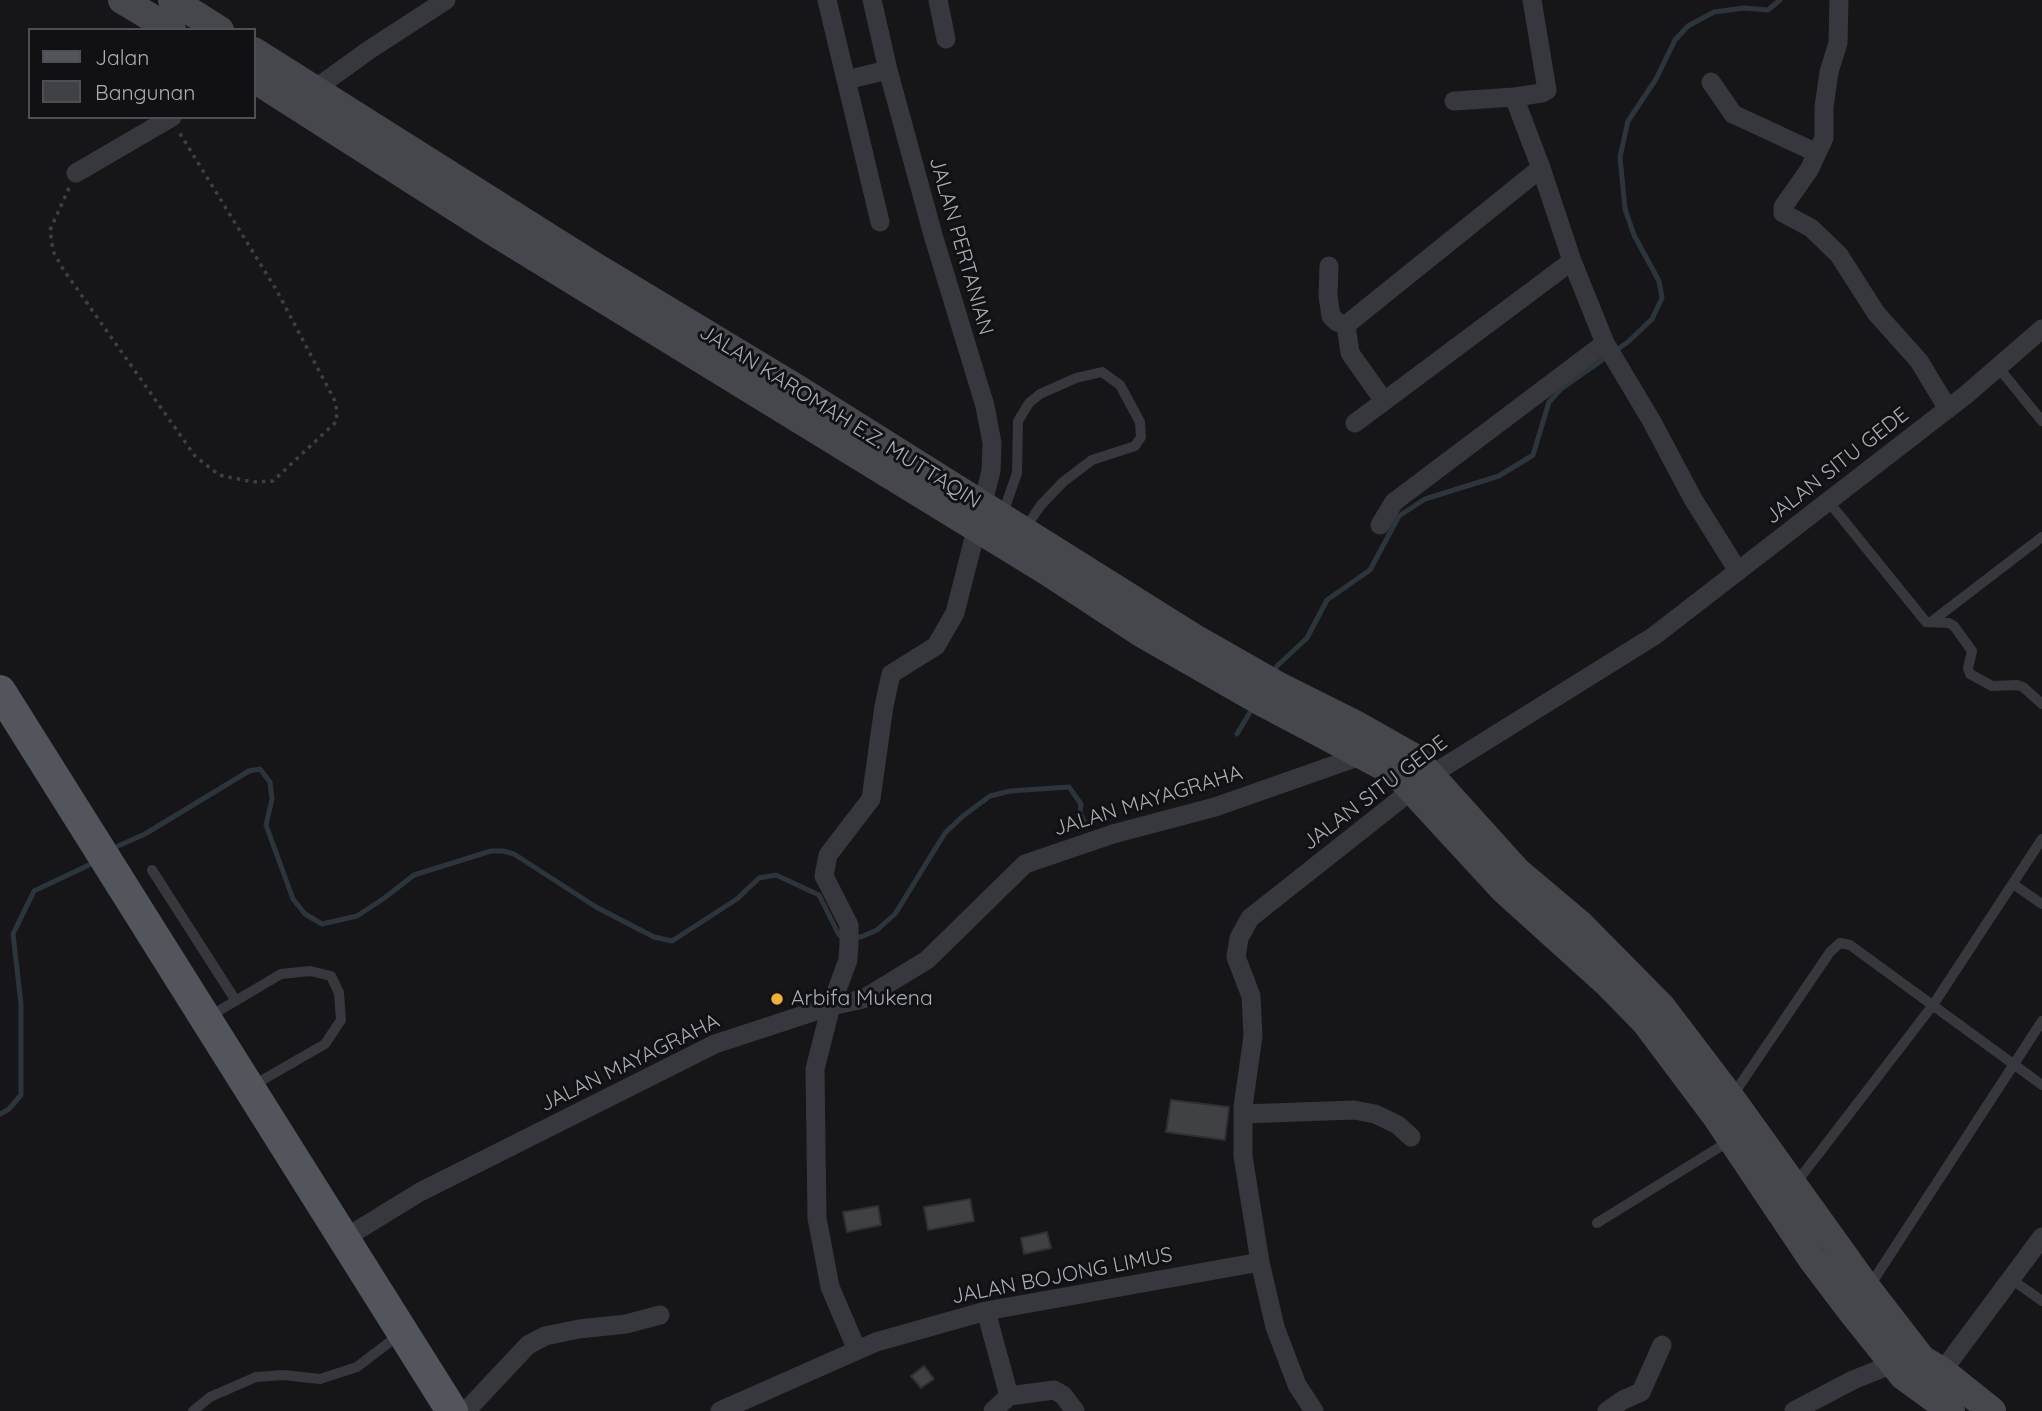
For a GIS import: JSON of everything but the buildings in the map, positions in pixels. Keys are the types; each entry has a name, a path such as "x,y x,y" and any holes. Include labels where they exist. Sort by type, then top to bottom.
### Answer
{"main road":[{"path":"0,691 452,1411"}],"street":[{"path":"121,0 169,28"},
{"path":"172,0 217,28"},
{"path":"315,89 446,0"},
{"path":"827,0 880,222"},
{"path":"939,0 946,39"},
{"path":"1454,101 1514,97 1546,90 1532,0"},
{"path":"1839,0 1838,43 1829,72 1824,107 1824,138 1808,170 1783,207 1783,213 1811,228 1839,255 1876,313 1919,360 1948,409"},
{"name":"JALAN PERTANIAN","path":"831,1006 848,960 849,934 824,876 828,855 871,799 891,674 936,646 956,613 967,560 996,521 990,471 992,443 985,406 933,235 888,70 876,1"},
{"name":"JALAN KAROMAH E.Z. MUTTAQIN","path":"256,52 315,89 489,214"},
{"path":"846,80 888,70"},
{"name":"JALAN KAROMAH E.Z. MUTTAQIN","path":"256,80 489,214 996,521 1362,755 1397,774 1421,783"},
{"path":"1711,82 1733,114 1817,153"},
{"path":"1514,97 1572,261 1606,345 1693,499 1738,571"},
{"path":"76,173 169,119"},
{"path":"1346,325 1541,168"},
{"path":"1355,424 1572,261"},
{"path":"1329,266 1328,296 1331,316 1346,325"},
{"path":"1346,325 1350,353 1384,401"},
{"name":"JALAN SITU GEDE","path":"1314,1411 1297,1385 1275,1327 1260,1262 1243,1156 1242,1114 1253,1036 1251,996 1236,957 1239,938 1250,918 1421,783 1654,636 1948,409 2042,329"},
{"path":"1380,525 1394,502 1606,345"},
{"name":"JALAN KAROMAH E.Z. MUTTAQIN","path":"996,521 1048,572 1140,633 1231,672"},
{"name":"JALAN KAROMAH E.Z. MUTTAQIN","path":"1271,695 1392,745 1415,758 1421,783"},
{"name":"JALAN MAYAGRAHA","path":"345,1238 420,1192 715,1044 831,1006 863,999 927,960 1025,864 1113,834 1215,807 1392,745"},
{"path":"1421,783 1581,925 1661,1006 1922,1359 1951,1411"},
{"path":"1421,783 1503,889 1607,983 1646,1023 1732,1139 1811,1258 1903,1376 1934,1382 1992,1411"},
{"path":"831,1006 815,1069 817,1218 830,1287 857,1350"},
{"path":"1242,1114 1354,1110 1375,1114 1398,1125 1411,1137"},
{"path":"1934,1382 2042,1237"},
{"name":"JALAN BOJONG LIMUS","path":"720,1411 857,1350 992,1310 1260,1262"},
{"path":"992,1310 1014,1395"},
{"path":"466,1411 528,1345 545,1336 626,1324 660,1315"},
{"path":"1607,1411 1641,1392 1662,1345"},
{"path":"1794,1411 1853,1380 1893,1364"},
{"path":"993,1411 1014,1395 1054,1390 1063,1395 1075,1411"}],"lane":[{"path":"1998,367 2042,421"},
{"path":"1102,372 1120,385 1140,422 1141,437 1135,446 1092,460 1062,482 1041,505 996,521 1017,473 1018,421 1029,403 1040,394 1076,378 1102,372"},
{"path":"1828,501 1926,622 1949,623 1954,626 1972,651 1968,668 1970,674 1992,686 2023,687 2042,704"},
{"path":"1931,623 2042,537"},
{"path":"1794,1186 1933,1005 2042,839"},
{"path":"152,870 236,1001"},
{"path":"2013,884 2042,904"},
{"path":"1731,1098 1830,951 1840,943 1850,945 2042,1085"},
{"path":"206,1018 281,974 310,971 331,976 339,993 341,1020 326,1044 250,1087"},
{"path":"1868,1289 2042,1020"},
{"path":"1597,1223 1732,1139"},
{"path":"2011,1279 2042,1301"},
{"path":"193,1411 210,1398 256,1377 283,1375 320,1379 357,1367 403,1332"}],"path":[{"path":"76,173 50,230 53,251 63,268 195,456 219,475 253,482 273,481 337,421 336,403 277,291 172,119"}],"waterway":[{"path":"1272,674 1307,638 1327,600 1370,570 1399,516 1425,499 1499,476 1533,455 1549,402 1561,389 1628,342 1652,319 1662,298 1659,281 1634,235 1625,209 1620,157 1628,121 1656,79 1675,40 1688,26 1714,12 1744,8 1768,10 1780,0"},
{"path":"1237,734 1253,707"},
{"path":"118,846 145,834 249,771 260,769 270,782 272,799 266,825 293,899 305,914 322,924 357,916 414,875 491,851 503,851 514,854 596,907 654,937 672,941 737,899 759,878 776,875 819,895 839,935 844,936"},
{"path":"854,937 877,930 895,914 945,833 990,796 1010,791 1069,787 1081,804 1080,813 1084,821"},
{"path":"0,1114 9,1109 21,1095 21,1004 13,934 34,891 89,865"}],"place":[{"name":"Arbifa Mukena","path":"777,999"}]}
